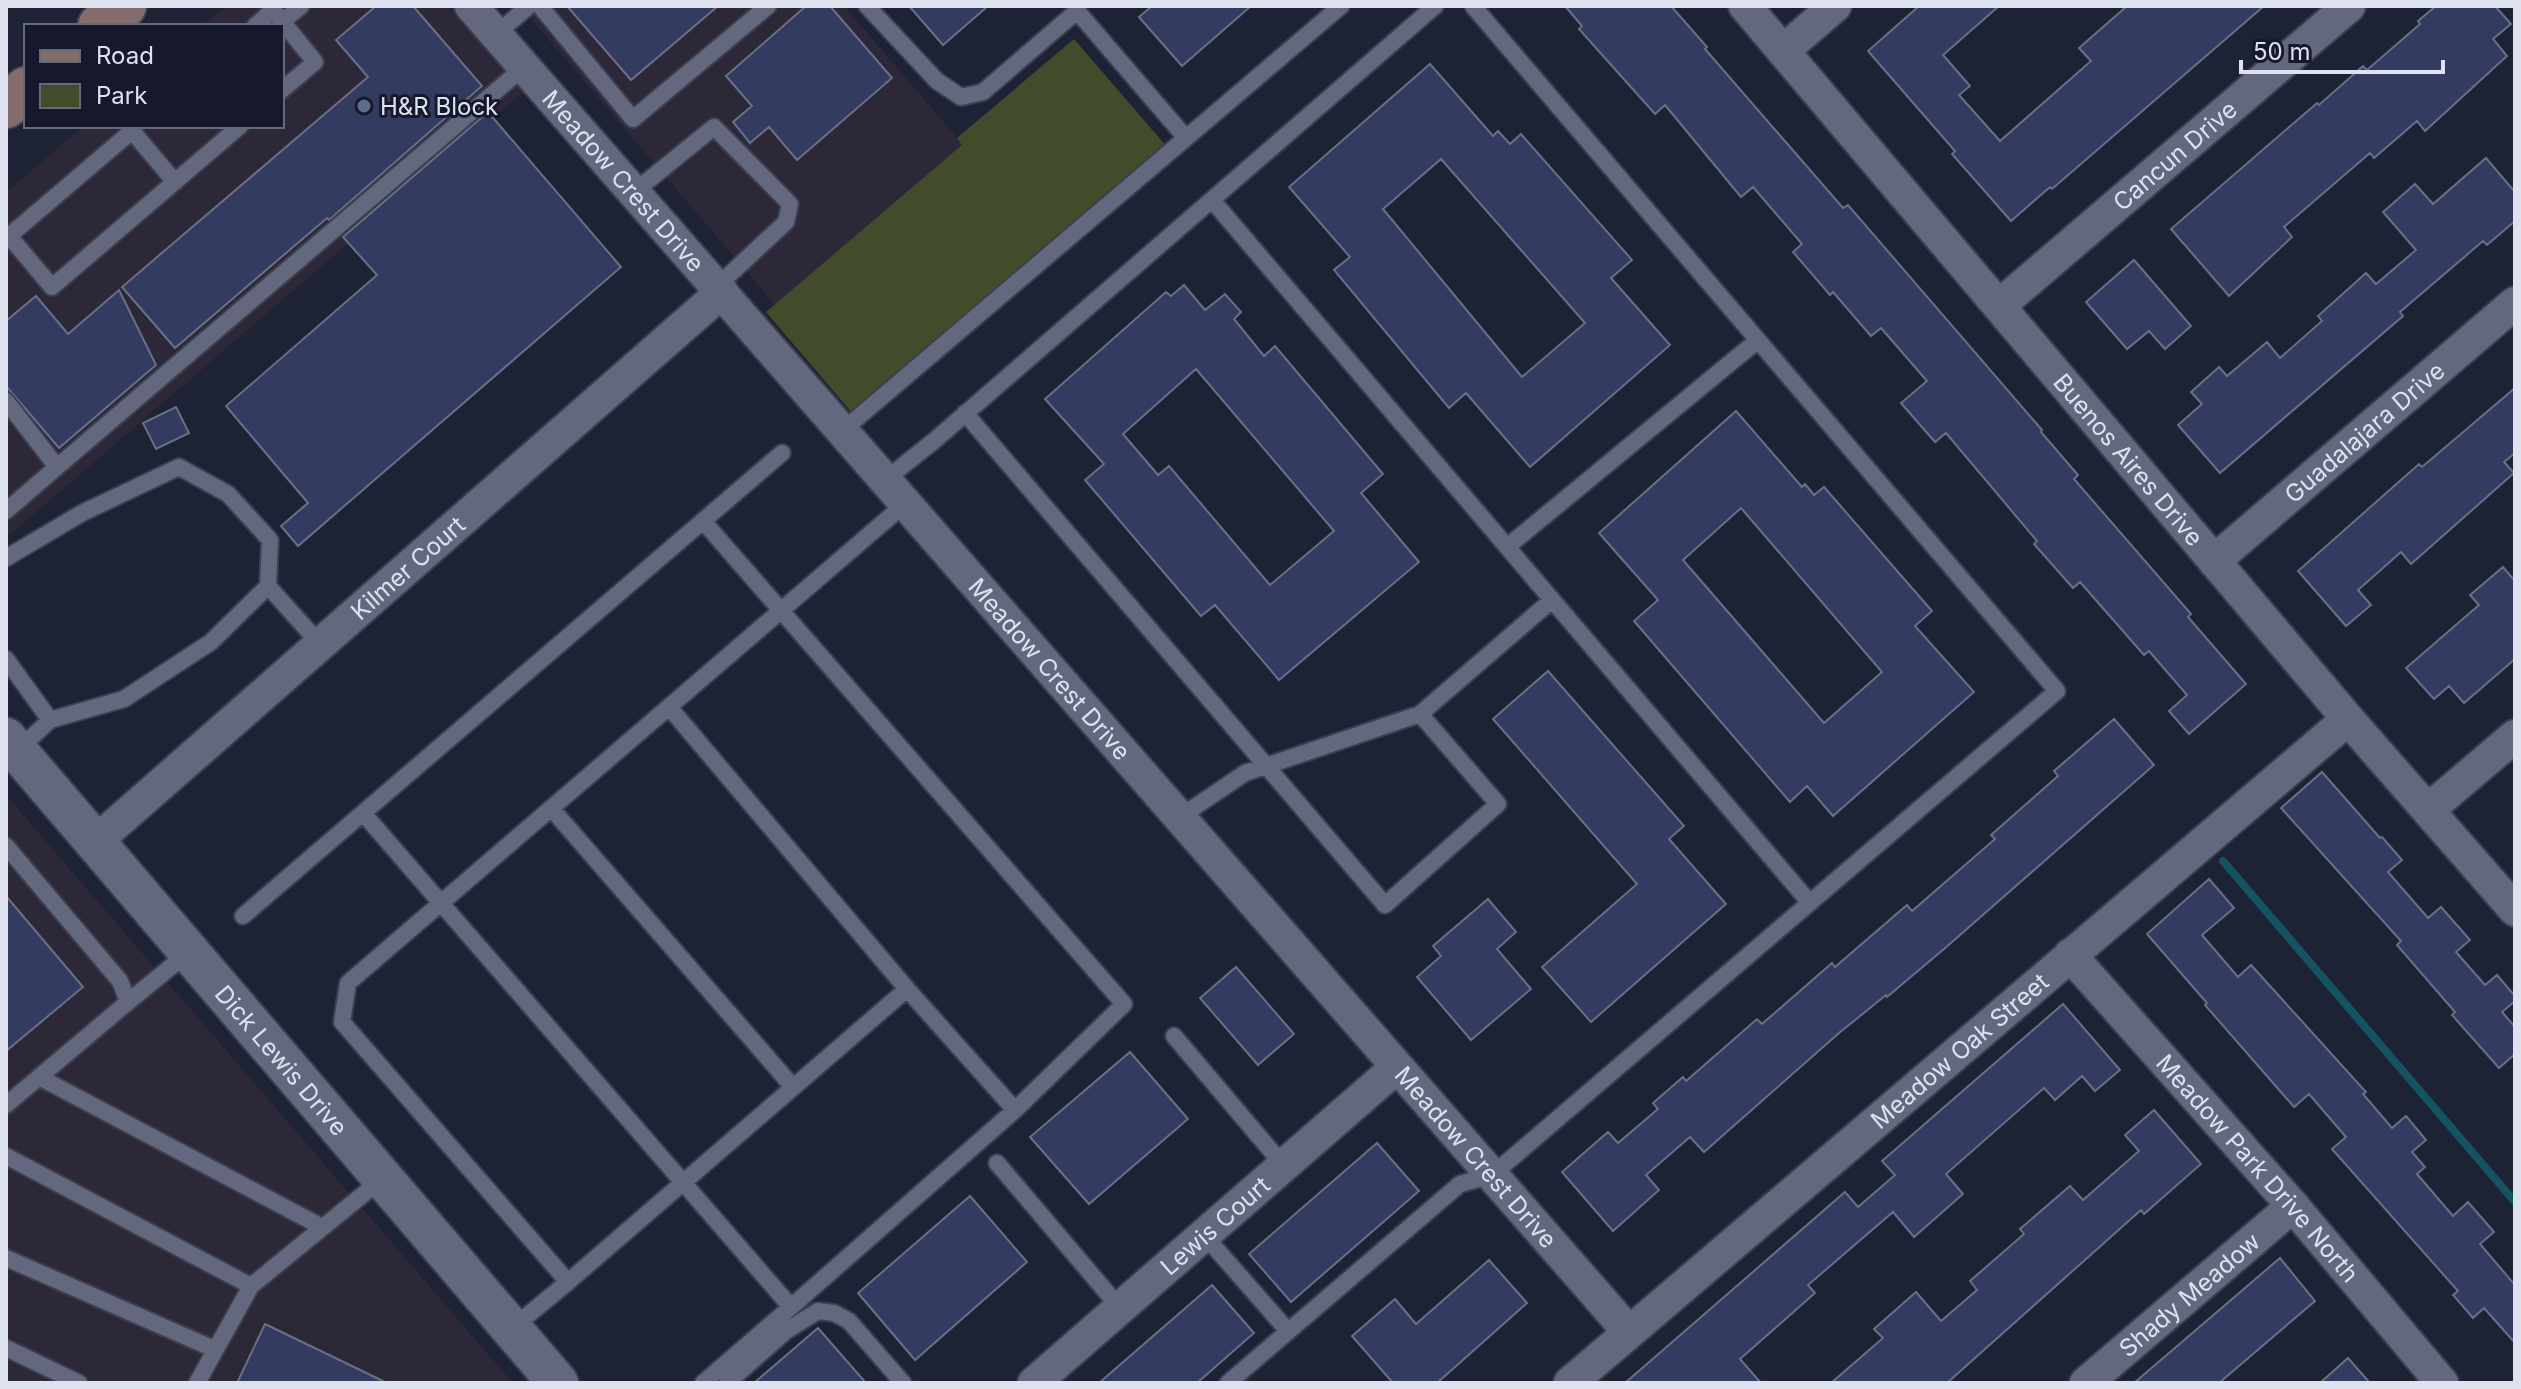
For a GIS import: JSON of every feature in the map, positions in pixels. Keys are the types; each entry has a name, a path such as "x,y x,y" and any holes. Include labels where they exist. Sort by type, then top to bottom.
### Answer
{"main road":[{"path":"102,24 124,6"},
{"path":"6,106 24,91"}],"street":[{"name":"Meadow Crest Drive","path":"471,6 1629,1332"},
{"name":"Buenos Aires Drive","path":"1745,6 2348,719 2515,910"},
{"path":"1783,51 1835,6"},
{"name":"Cancun Drive","path":"2000,305 2349,6"},
{"name":"Kilmer Court","path":"95,842 722,292"},
{"name":"Guadalajara Drive","path":"2214,561 2515,303"},
{"name":"Meadow Oak Street","path":"1570,1383 2348,719"},
{"path":"2428,810 2515,736"},
{"name":"Dick Lewis Drive","path":"12,745 558,1383"},
{"name":"Meadow Park Drive North","path":"2070,955 2293,1206 2442,1383"},
{"name":"Lewis Court","path":"1040,1381 1397,1067"},
{"name":"Shady Meadow","path":"2086,1383 2293,1206"}],"lane":[{"path":"257,24 273,10 282,22 301,6"},
{"path":"496,34 529,6"},
{"path":"540,6 633,119 768,6"},
{"path":"867,6 937,81 961,97 983,92 1080,9 1186,138"},
{"path":"842,431 1341,6"},
{"path":"568,1282 342,1022 348,983 781,610 896,492 965,413 1435,6"},
{"path":"1228,1383 1460,1184 1492,1175 2057,691 1473,6"},
{"path":"284,24 315,62 284,88"},
{"path":"6,511 524,67"},
{"path":"634,192 714,127 790,204 786,222 727,277 722,292"},
{"path":"175,182 133,128 8,238 52,287 175,182 238,128"},
{"path":"1212,200 1810,903"},
{"path":"1507,547 1758,340"},
{"path":"6,401 57,467"},
{"path":"965,413 1385,905 1498,804 1420,714"},
{"path":"243,916 782,453"},
{"path":"6,558 82,513 179,467 228,494 270,540 268,586 211,642 124,699 50,720 12,745"},
{"path":"703,521 1124,1004 1015,1110 703,1383"},
{"path":"268,586 320,644"},
{"path":"1180,817 1245,773 1420,714 1552,600"},
{"path":"6,659 50,720"},
{"path":"669,707 907,989 1015,1110"},
{"path":"551,808 793,1087"},
{"path":"363,813 791,1307"},
{"path":"6,846 120,981 128,1002"},
{"path":"6,1105 189,952"},
{"path":"511,1329 907,989"},
{"path":"1174,1036 1284,1166"},
{"path":"39,1077 322,1227"},
{"path":"6,1156 251,1286"},
{"path":"997,1163 1120,1308"},
{"path":"197,1383 251,1286 383,1178"},
{"path":"1204,1235 1288,1331"},
{"path":"6,1258 214,1349"},
{"path":"727,1383 786,1331 818,1311 834,1313 849,1321 903,1383"},
{"path":"6,1348 79,1383"}],"shaded area":[{"path":"226,6 448,6 524,92 6,538 6,192 82,128 284,128 284,24 204,24"},
{"path":"520,6 844,6 963,145 775,305"},
{"path":"6,795 513,1383 6,1383"}],"green space":[{"path":"1074,39 1167,147 853,414 766,312 962,145 957,138"}],"building":[{"path":"376,6 413,6 482,86 329,220 327,218 175,348 122,287 368,77 336,40"},
{"path":"567,6 718,6 631,80"},
{"path":"806,6 830,6 892,78 797,160 769,127 750,143 733,122 752,106 726,76"},
{"path":"909,6 988,6 943,45"},
{"path":"1152,6 1251,6 1182,66 1139,17"},
{"path":"1565,6 1671,6 1843,208 1848,205 2042,430 2078,475 2074,479 2191,614 2188,617 2246,684 2189,734 2169,711 2187,695 2149,651 2144,655 2080,582 2073,588 1946,433 1935,442 1901,403 1927,381 1881,328 1871,336 1833,292 1830,295 1793,252 1802,244 1753,187 1741,197 1665,105 1655,114 1579,29 1582,26"},
{"path":"1919,6 1999,6 1943,55 1970,86 1959,95 2000,141 2091,61 2079,48 2127,6 2264,6 2011,221 1868,51"},
{"path":"2436,6 2495,6 2511,24 2493,39 2507,56 2425,131 2417,121 2374,158 2370,153 2284,227 2292,237 2229,296 2171,229 2317,103 2319,105 2363,66 2367,70"},
{"path":"1430,64 1493,136 1498,131 1510,144 1521,134 1632,260 1611,278 1670,345 1530,467 1466,393 1449,408 1334,270 1350,257 1289,187","holes":["1441,159 1585,323 1522,377 1383,209"]},
{"path":"488,112 621,267 298,546 281,526 308,503 226,406 377,275 343,237"},
{"path":"2486,158 2515,192 2515,221 2487,245 2483,241 2400,312 2403,316 2220,473 2178,425 2202,404 2191,392 2219,367 2227,376 2267,342 2280,358 2322,321 2318,316 2366,273 2376,284 2416,250 2383,212 2415,184 2433,204"},
{"path":"2134,260 2191,326 2165,349 2149,331 2127,349 2086,302"},
{"path":"1184,285 1205,310 1225,294 1241,312 1234,319 1264,356 1275,346 1383,474 1361,493 1419,562 1279,680 1215,605 1201,616 1085,480 1104,464 1045,399 1166,292 1171,296","holes":["1196,369 1334,531 1270,585 1169,466 1158,475 1123,434"]},
{"path":"119,290 156,365 59,448 6,386 6,321 36,296 68,334"},
{"path":"2515,388 2515,453 2504,462 2514,473 2411,564 2401,552 2358,590 2371,605 2346,626 2298,571 2419,464 2422,467"},
{"path":"176,407 189,433 156,449 143,423"},
{"path":"1736,411 1802,487 1805,484 1814,495 1824,487 1932,611 1915,626 1974,692 1833,816 1807,786 1790,802 1634,621 1658,600 1599,533","holes":["1741,508 1882,672 1824,723 1683,560"]},
{"path":"2503,567 2515,581 2515,659 2464,703 2449,686 2434,699 2406,668 2479,605 2470,595"},
{"path":"1548,671 1684,826 1669,839 1726,904 1591,1022 1542,967 1637,884 1493,719"},
{"path":"2114,719 2154,765 1944,949 1839,1033 1704,1152 1690,1137 1646,1175 1659,1190 1613,1231 1562,1172 1608,1132 1618,1143 1658,1109 1653,1103 1683,1077 1686,1081 1757,1019 1762,1024 1832,963 1835,967 1907,905 1912,911 1995,839 1991,835 2058,776 2054,771"},
{"path":"2322,772 2402,860 2388,872 2428,918 2441,907 2470,940 2456,952 2485,985 2497,975 2515,996 2515,1001 2502,1012 2515,1027 2515,1054 2499,1068 2397,945 2401,941 2281,808"},
{"path":"2209,879 2234,908 2202,935 2238,977 2251,965 2366,1092 2363,1094 2392,1128 2406,1116 2426,1140 2412,1152 2425,1167 2417,1174 2453,1216 2468,1202 2494,1232 2480,1244 2515,1285 2515,1343 2484,1308 2473,1318 2453,1295 2458,1291 2332,1149 2346,1137 2309,1094 2294,1107 2147,934"},
{"path":"6,896 83,987 6,1051"},
{"path":"1488,899 1516,932 1497,949 1531,989 1471,1040 1417,977 1441,956 1433,946"},
{"path":"1236,967 1294,1034 1258,1065 1200,998"},
{"path":"2063,1004 2120,1070 2095,1091 2082,1076 2055,1100 2044,1088 1946,1174 1963,1194 1914,1237 1893,1212 1808,1285 1815,1293 1740,1359 1761,1383 1625,1383 1845,1192 1858,1207 1895,1175 1882,1161"},
{"path":"1130,1052 1188,1119 1089,1204 1030,1137"},
{"path":"2154,1110 2201,1164 2144,1214 2141,1210 1947,1383 1831,1383 1883,1338 1874,1329 1916,1292 1941,1321 1977,1290 1970,1281 2024,1234 2020,1229 2070,1186 2083,1200 2139,1151 2125,1135"},
{"path":"1377,1143 1419,1191 1291,1302 1249,1254"},
{"path":"970,1196 1027,1262 915,1360 858,1293"},
{"path":"2280,1258 2315,1301 2219,1383 2134,1383"},
{"path":"1489,1260 1527,1303 1437,1383 1393,1383 1352,1336 1395,1299 1416,1324"},
{"path":"1212,1285 1254,1333 1197,1383 1099,1383"},
{"path":"265,1324 387,1383 237,1383"},
{"path":"818,1328 866,1383 754,1383"},
{"path":"2348,1358 2370,1383 2320,1383"}],"waterway":[{"path":"2223,861 2515,1202"}],"place":[{"name":"H&R Block","path":"364,106"}]}
